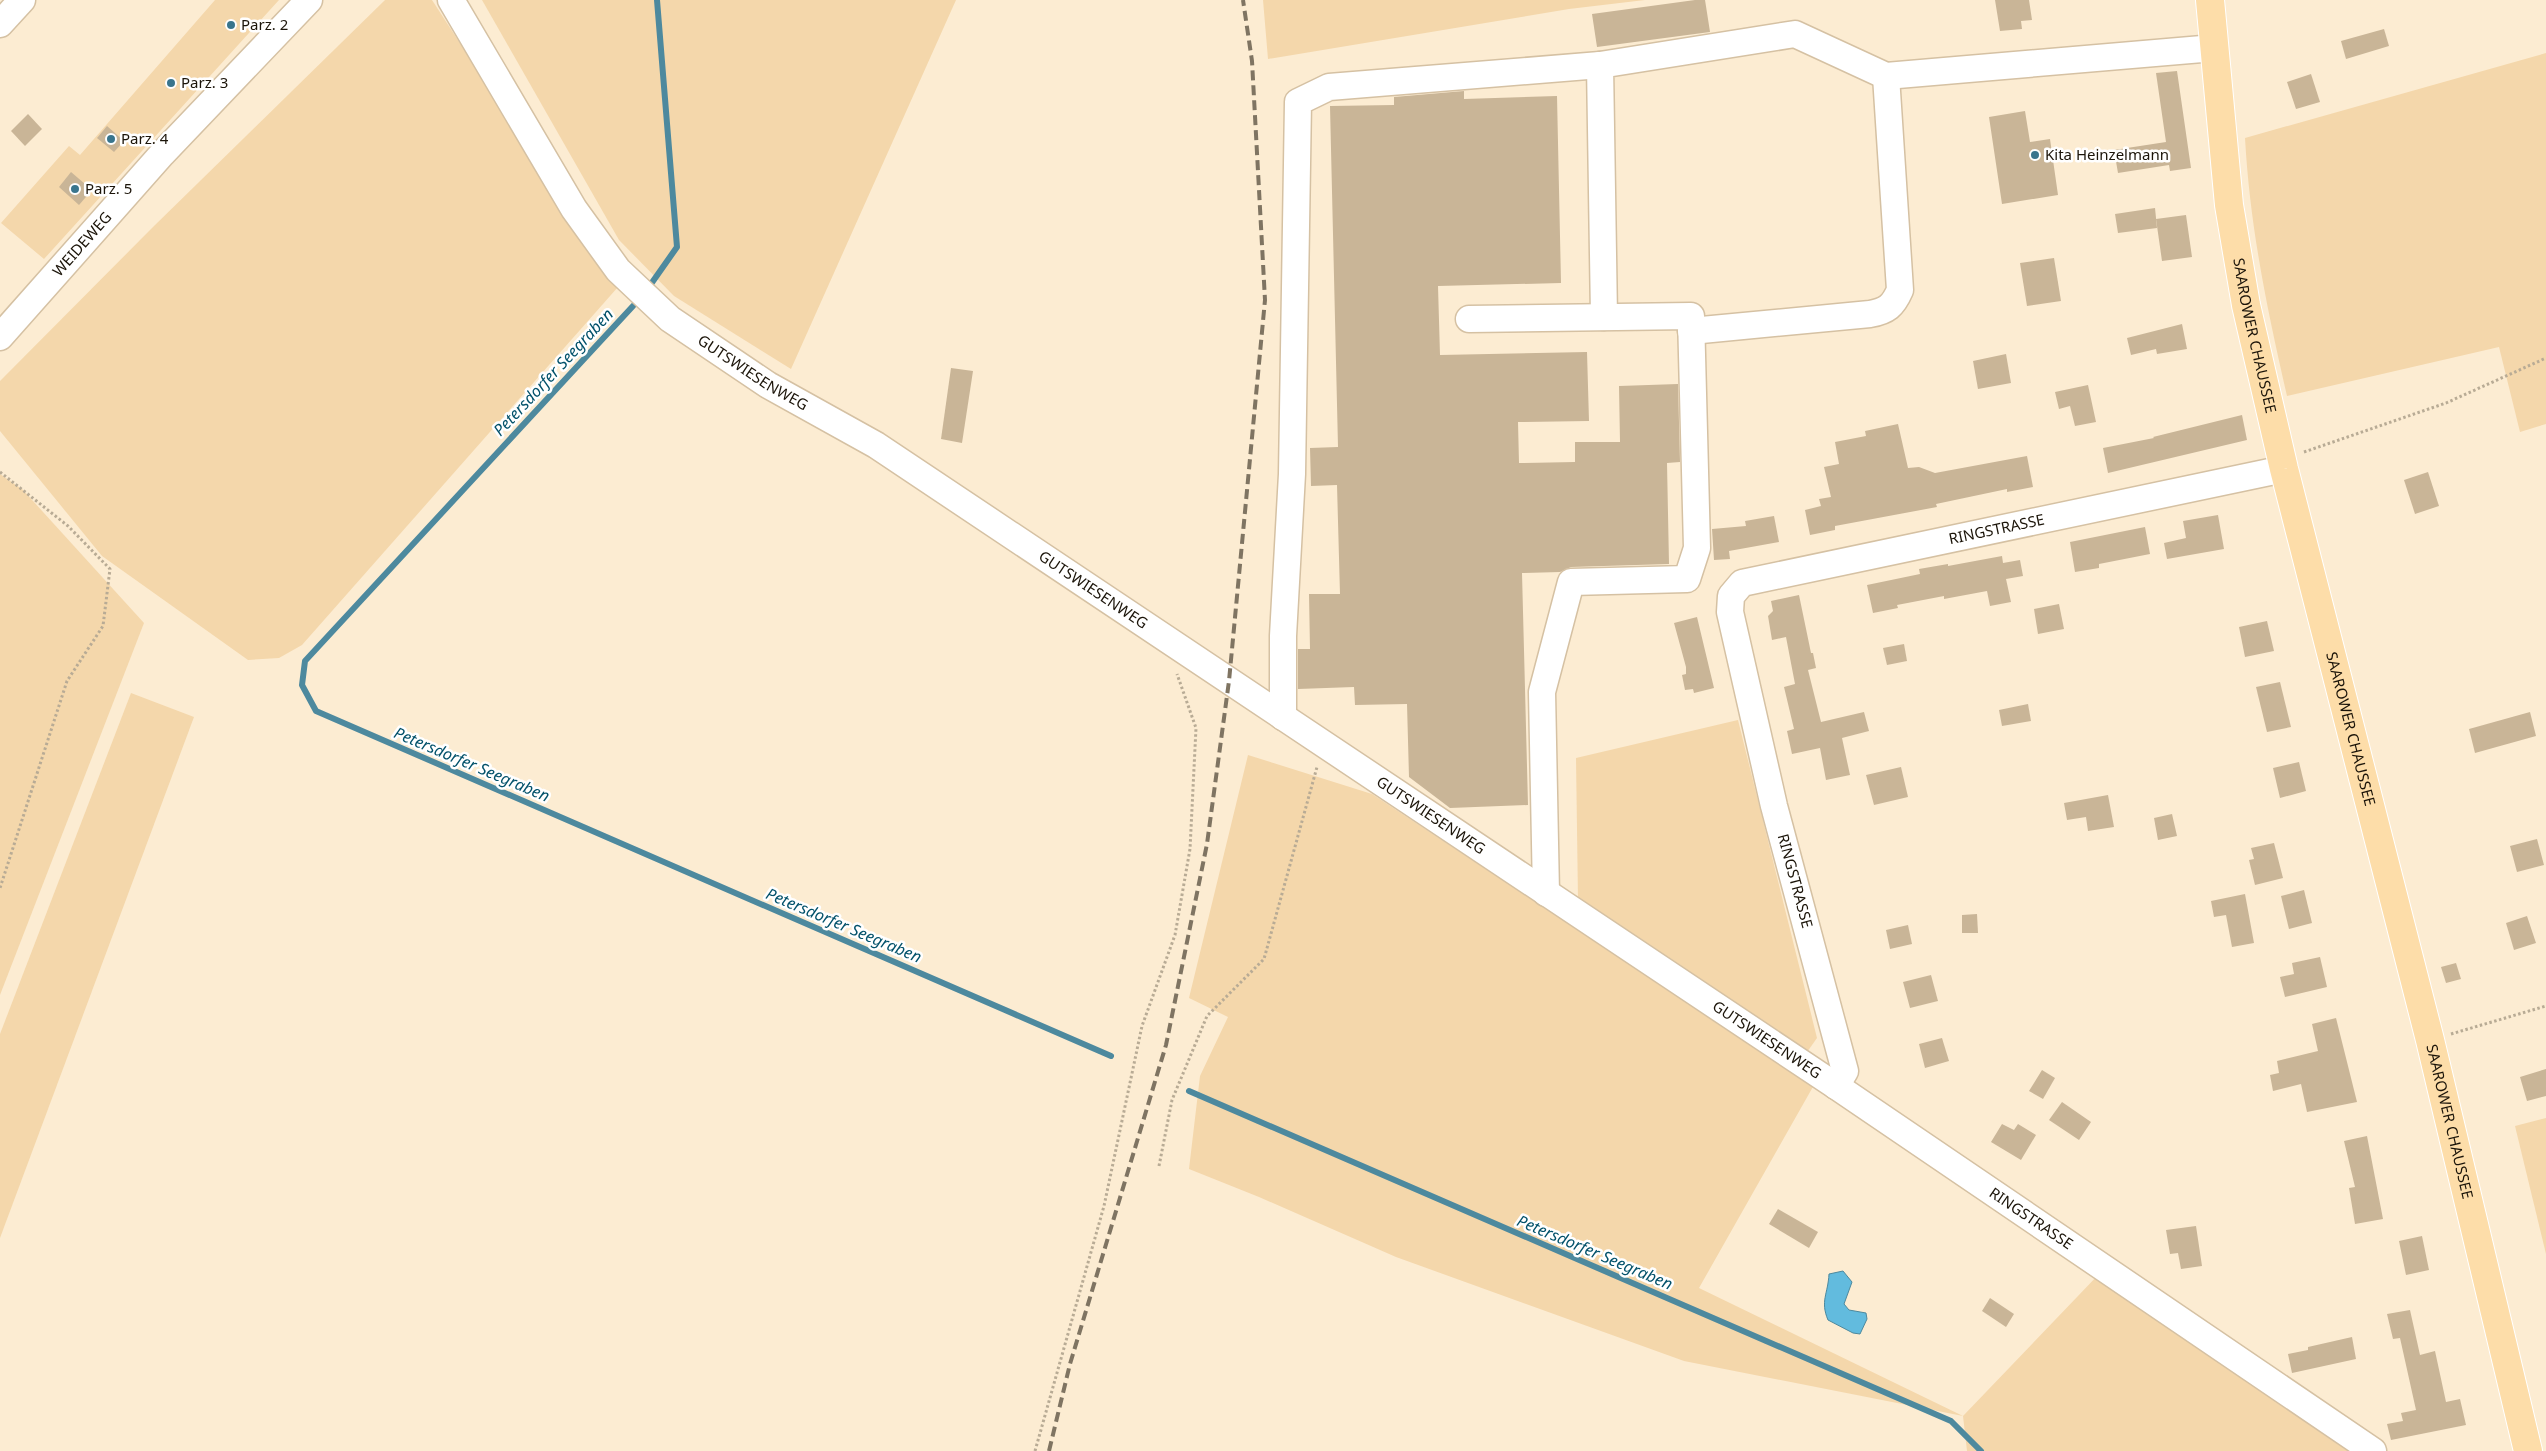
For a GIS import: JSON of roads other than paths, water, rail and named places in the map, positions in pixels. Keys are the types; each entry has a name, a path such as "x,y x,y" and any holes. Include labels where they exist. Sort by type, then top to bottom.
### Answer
{"main road":[{"name":"SAAROWER CHAUSSEE","path":"2210,0 2229,205 2246,305 2283,464 2430,1040 2528,1451"}],"street":[{"path":"0,24 22,0"},
{"name":"WEIDEWEG","path":"0,337 162,154 309,0"},
{"name":"GUTSWIESENWEG","path":"451,0 574,209 618,270 670,320 768,385 876,446 1836,1086"},
{"path":"1283,717 1283,636 1292,474 1298,102 1329,87 1600,65 1795,34 1886,76 2214,48"},
{"path":"1600,65 1604,317"},
{"path":"1691,331 1870,314 1886,311 1895,303 1900,290 1886,76"},
{"path":"1469,319 1691,316 1697,548 1687,579 1571,582 1542,692 1546,893"},
{"name":"RINGSTRASSE","path":"2283,464 1742,583 1731,596 1730,612 1774,806 1845,1071 1836,1086 2373,1451"}],"water":[{"path":"1843,1271 1852,1282 1844,1304 1849,1310 1866,1313 1867,1319 1860,1334 1853,1333 1828,1320 1826,1313 1825,1302 1829,1274"}],"waterway":[{"name":"Petersdorfer Seegraben","path":"651,284 677,247 657,0"},
{"name":"Petersdorfer Seegraben","path":"633,306 305,661 302,685 316,711 1111,1056"},
{"name":"Petersdorfer Seegraben","path":"1189,1091 1951,1421 1981,1451"}],"railway":[{"path":"1049,1451 1070,1364 1166,1045 1207,844 1229,681 1265,300 1252,61 1243,0"}],"place":[{"name":"Parz. 2","path":"231,25"},
{"name":"Parz. 3","path":"171,83"},
{"name":"Parz. 4","path":"111,139"},
{"name":"Kita Heinzelmann","path":"2035,155"},
{"name":"Parz. 5","path":"75,189"}]}
